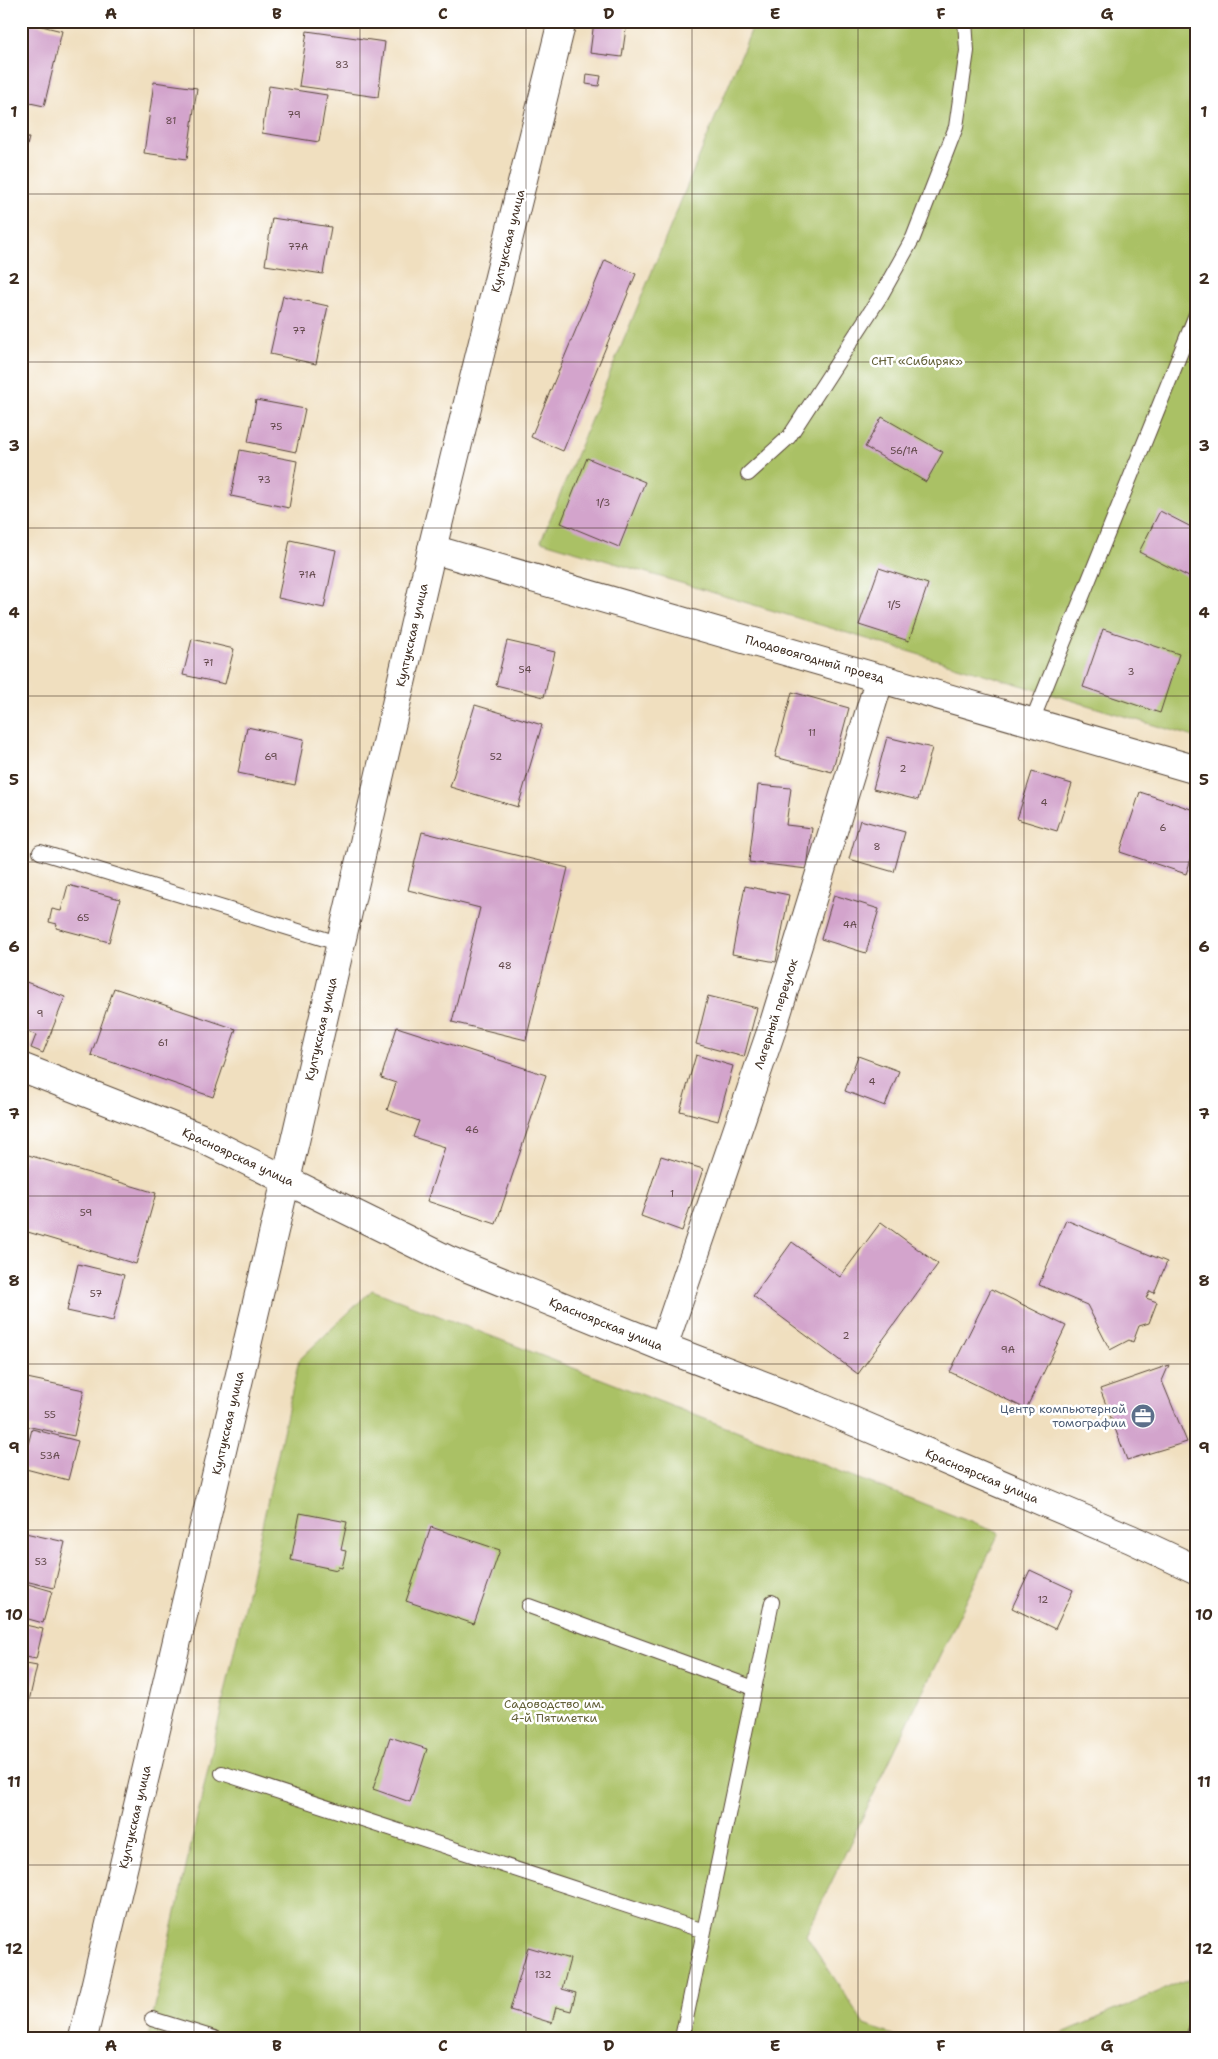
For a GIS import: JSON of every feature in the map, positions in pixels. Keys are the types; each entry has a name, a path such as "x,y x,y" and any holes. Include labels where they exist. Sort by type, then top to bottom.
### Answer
{"street":[{"name":"Култукская улица","path":"83,2038 286,1180 432,549 562,21"},
{"name":"Плодовоягодный проезд","path":"432,549 1197,770"},
{"name":"Лагерный переулок","path":"663,1347 774,1023 880,678"},
{"name":"Красноярская улица","path":"21,1067 199,1137 448,1260 663,1347 824,1409 1130,1539 1197,1570"}],"lane":[{"path":"748,474 789,436 880,297 913,238 956,127 967,51 965,21"},
{"path":"1032,721 1197,312"},
{"path":"40,852 341,944"},
{"path":"682,2038 772,1602"},
{"path":"529,1606 754,1688"},
{"path":"222,1773 704,1931"},
{"path":"152,2018 214,2038"},
{"path":"1193,2038 1197,2026"}],"green space":[{"name":"СНТ «Сибиряк»","path":"755,21 1197,21 1197,738 541,541"},
{"name":"Садоводство им. 4-й Пятилетки","path":"372,1290 999,1533 806,1935 865,2025 901,2038 148,2038 299,1360"},
{"path":"1197,1975 1197,2038 1051,2038"}],"building":[{"path":"21,21 62,31 44,106 21,101"},
{"path":"594,21 627,21 622,57 590,53"},
{"path":"307,31 385,42 378,97 299,86"},
{"path":"587,74 601,76 599,86 586,84"},
{"path":"154,82 197,88 187,159 144,153"},
{"path":"269,86 327,95 319,142 262,133"},
{"path":"21,137 29,138 22,165 21,165"},
{"path":"272,218 331,227 323,274 265,265"},
{"path":"605,260 636,274 563,451 531,437"},
{"path":"283,296 328,306 316,364 270,354"},
{"path":"256,400 305,409 296,452 248,442"},
{"path":"882,417 943,452 926,482 865,447"},
{"path":"240,450 297,461 289,508 231,496"},
{"path":"587,458 645,482 619,547 561,523"},
{"path":"1160,511 1197,530 1197,571 1193,579 1139,552"},
{"path":"290,540 336,550 324,608 278,598"},
{"path":"879,568 928,584 909,641 859,625"},
{"path":"1103,629 1179,654 1160,713 1083,687"},
{"path":"192,639 234,649 225,684 183,675"},
{"path":"507,641 555,652 544,697 496,685"},
{"path":"792,692 849,708 832,772 775,757"},
{"path":"475,705 542,725 518,807 450,787"},
{"path":"247,727 304,739 295,785 238,773"},
{"path":"887,737 932,748 918,800 873,789"},
{"path":"1032,772 1072,784 1057,831 1017,819"},
{"path":"758,785 791,788 786,825 812,828 807,869 749,862"},
{"path":"1140,792 1197,811 1197,842 1186,874 1120,852"},
{"path":"860,820 905,832 894,872 849,859"},
{"path":"422,832 568,868 526,1040 452,1022 480,908 408,890"},
{"path":"68,885 120,899 109,942 56,928 57,924 49,922 52,909 61,911"},
{"path":"745,886 789,895 776,962 732,954"},
{"path":"834,895 879,909 866,953 821,939"},
{"path":"21,980 65,997 43,1053 31,1048 36,1035 21,1029"},
{"path":"114,988 236,1029 213,1097 91,1055"},
{"path":"708,996 757,1008 744,1057 696,1044"},
{"path":"397,1027 546,1075 496,1224 427,1201 445,1147 413,1137 419,1121 387,1110 396,1083 381,1078"},
{"path":"696,1055 733,1066 718,1121 680,1111"},
{"path":"858,1056 899,1071 885,1106 845,1091"},
{"path":"25,1154 156,1193 136,1264 21,1230 21,1167"},
{"path":"661,1156 703,1169 682,1231 641,1216"},
{"path":"1066,1220 1167,1262 1154,1293 1150,1291 1146,1298 1157,1302 1149,1323 1139,1326 1133,1342 1129,1340 1110,1350 1087,1305 1039,1285"},
{"path":"881,1222 938,1264 858,1374 753,1296 792,1242 840,1277"},
{"path":"78,1264 124,1275 113,1321 67,1311"},
{"path":"991,1289 1066,1326 1026,1409 950,1372"},
{"name":"Центр компьютерной томографии","path":"1169,1365 1162,1381 1187,1442 1127,1460 1100,1389"},
{"path":"27,1378 84,1390 74,1436 21,1425 21,1404"},
{"path":"32,1429 78,1441 68,1480 22,1468"},
{"path":"300,1513 347,1522 341,1550 346,1551 342,1568 338,1567 337,1570 291,1560"},
{"path":"431,1527 500,1550 474,1624 406,1601"},
{"path":"21,1532 65,1542 54,1588 21,1580"},
{"path":"1030,1570 1073,1590 1055,1629 1012,1608"},
{"path":"21,1582 52,1591 43,1623 21,1617"},
{"path":"21,1624 43,1629 36,1659 21,1656"},
{"path":"21,1663 37,1666 24,1723 21,1723"},
{"path":"390,1737 427,1749 410,1802 373,1789"},
{"path":"528,1947 570,1959 562,1989 576,1993 571,2011 556,2007 552,2023 510,2010"}],"place":[{"name":"Центр компьютерной томографии","path":"1143,1416"}]}
